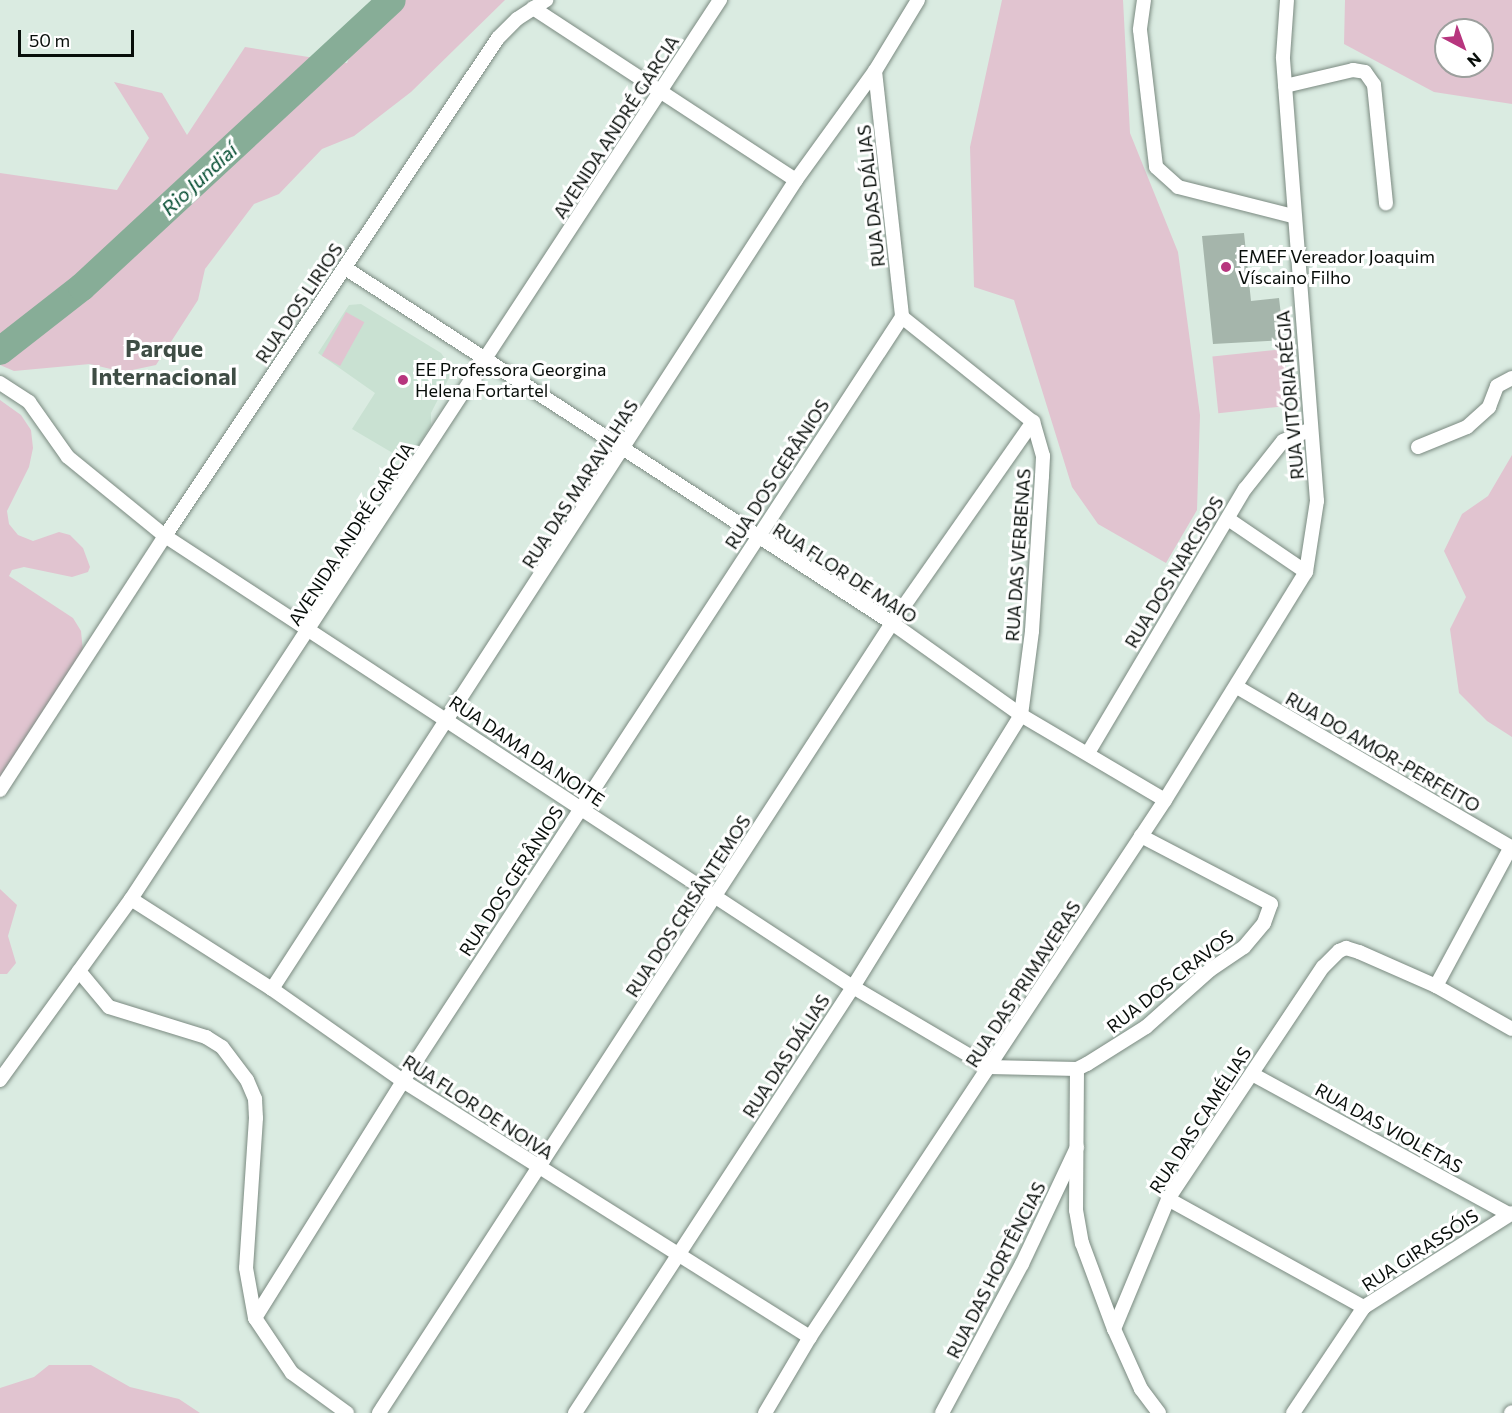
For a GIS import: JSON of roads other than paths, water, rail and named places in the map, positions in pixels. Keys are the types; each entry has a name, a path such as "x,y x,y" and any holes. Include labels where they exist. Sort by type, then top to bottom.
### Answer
{"street":[{"name":"RUA DOS LIRIOS","path":"0,790 165,536 502,33 546,0"},
{"name":"AVENIDA ANDRÉ GARCIA","path":"0,1080 131,899 311,628 720,0"},
{"name":"RUA DAS MARAVILHAS","path":"272,989 624,449 796,180 875,71 918,0"},
{"path":"1144,0 1140,30 1156,167 1167,180 1193,192 1293,216"},
{"name":"RUA VITÓRIA RÉGIA","path":"1287,0 1285,86 1293,216 1317,501 1306,572"},
{"path":"533,8 796,180"},
{"path":"1285,86 1353,70 1365,72 1374,86 1386,203"},
{"name":"RUA DAS DÁLIAS","path":"875,71 902,317"},
{"name":"RUA FLOR DE MAIO","path":"345,268 484,361 892,623 1021,715"},
{"path":"902,317 1033,422"},
{"name":"RUA DOS GERÂNIOS","path":"255,1318 403,1081 756,537 902,317"},
{"path":"1418,447 1467,427 1489,407 1497,386 1512,378"},
{"name":"RUA DAMA DA NOITE","path":"0,383 29,402 68,457 165,536 311,628 580,809 852,987 989,1067 1077,1069"},
{"name":"RUA DOS CRISÂNTEMOS","path":"379,1413 892,623 1033,422"},
{"name":"RUA DAS VERBENAS","path":"1021,715 1032,631 1043,456 1033,422"},
{"name":"RUA DOS NARCISOS","path":"1088,753 1269,454 1283,441 1311,429"},
{"path":"1228,519 1306,572"},
{"name":"RUA DAS PRIMAVERAS","path":"765,1413 810,1337 1165,800 1237,687 1306,572"},
{"name":"RUA DO AMOR-PERFEITO","path":"1237,687 1511,848"},
{"path":"1021,715 1165,800"},
{"name":"RUA DAS DÁLIAS","path":"574,1413 852,987 1021,715"},
{"name":"RUA DOS CRAVOS","path":"1077,1069 1146,1027 1210,970 1244,946 1264,923 1271,904 1141,836"},
{"path":"1511,848 1436,986 1512,1029"},
{"name":"RUA FLOR DE NOIVA","path":"131,899 272,989 403,1081 539,1169 675,1256 810,1337"},
{"name":"RUA DAS CAMÉLIAS","path":"1114,1329 1168,1198 1323,967 1346,948 1436,986"},
{"path":"79,971 109,1007 206,1037 222,1047 247,1080 255,1099 256,1118 246,1269 255,1318 292,1373 347,1413"},
{"path":"1077,1069 1079,1142 1076,1210 1082,1243 1114,1329 1141,1389 1159,1413"},
{"name":"RUA DAS VIOLETAS","path":"1252,1074 1511,1214"},
{"name":"RUA DAS HORTÊNCIAS","path":"942,1413 1022,1264 1079,1142"},
{"path":"1168,1198 1364,1307"},
{"name":"RUA GIRASSÓIS","path":"1293,1413 1364,1307 1511,1214"}],"waterway":[{"name":"Rio Jundiaí","path":"0,351 82,287 392,0"}],"place":[{"name":"EMEF Vereador Joaquim Víscaino Filho","path":"1226,267"},
{"name":"EE Professora Georgina Helena Fortartel","path":"403,380"}],"district":[{"name":"Parque Internacional","path":"164,362"}]}
